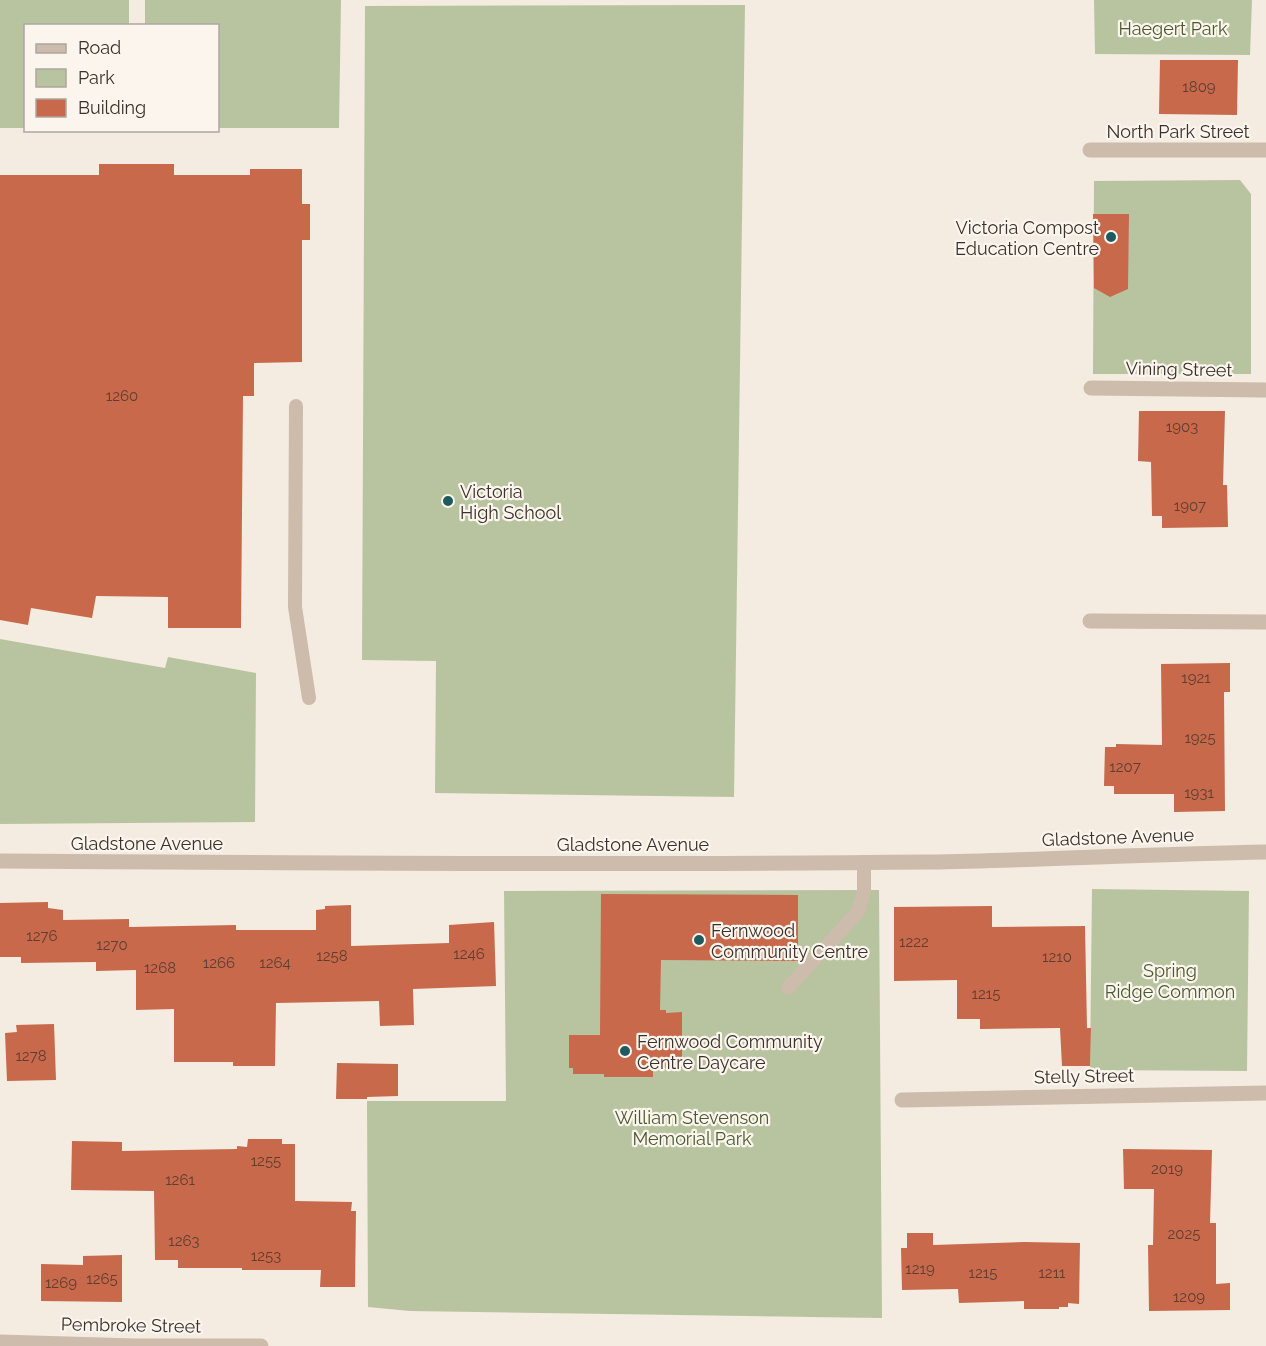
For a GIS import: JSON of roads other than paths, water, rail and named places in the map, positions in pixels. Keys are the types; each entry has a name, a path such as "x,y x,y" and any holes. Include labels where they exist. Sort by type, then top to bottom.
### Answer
{"street":[{"name":"North Park Street","path":"1090,150 1266,150"},
{"name":"Vining Street","path":"1091,388 1266,390"},
{"path":"1090,621 1266,622"},
{"name":"Gladstone Avenue","path":"0,861 540,864 864,862 1004,861 1266,852"},
{"name":"Stelly Street","path":"902,1100 1266,1093"},
{"name":"Pembroke Street","path":"0,1341 134,1346 261,1346"}],"lane":[{"path":"296,406 295,607 309,698"},
{"path":"788,988 858,912 864,891 864,862"}],"place":[{"name":"Victoria Compost Education Centre","path":"1111,237"},
{"name":"Victoria High School","path":"448,501"},
{"name":"Fernwood Community Centre","path":"699,940"},
{"name":"Fernwood Community Centre Daycare","path":"625,1051"}],"park label":[{"name":"Haegert Park","path":"1173,28"},
{"name":"Spring Ridge Common","path":"1170,980"},
{"name":"William Stevenson Memorial Park","path":"692,1127"}]}
